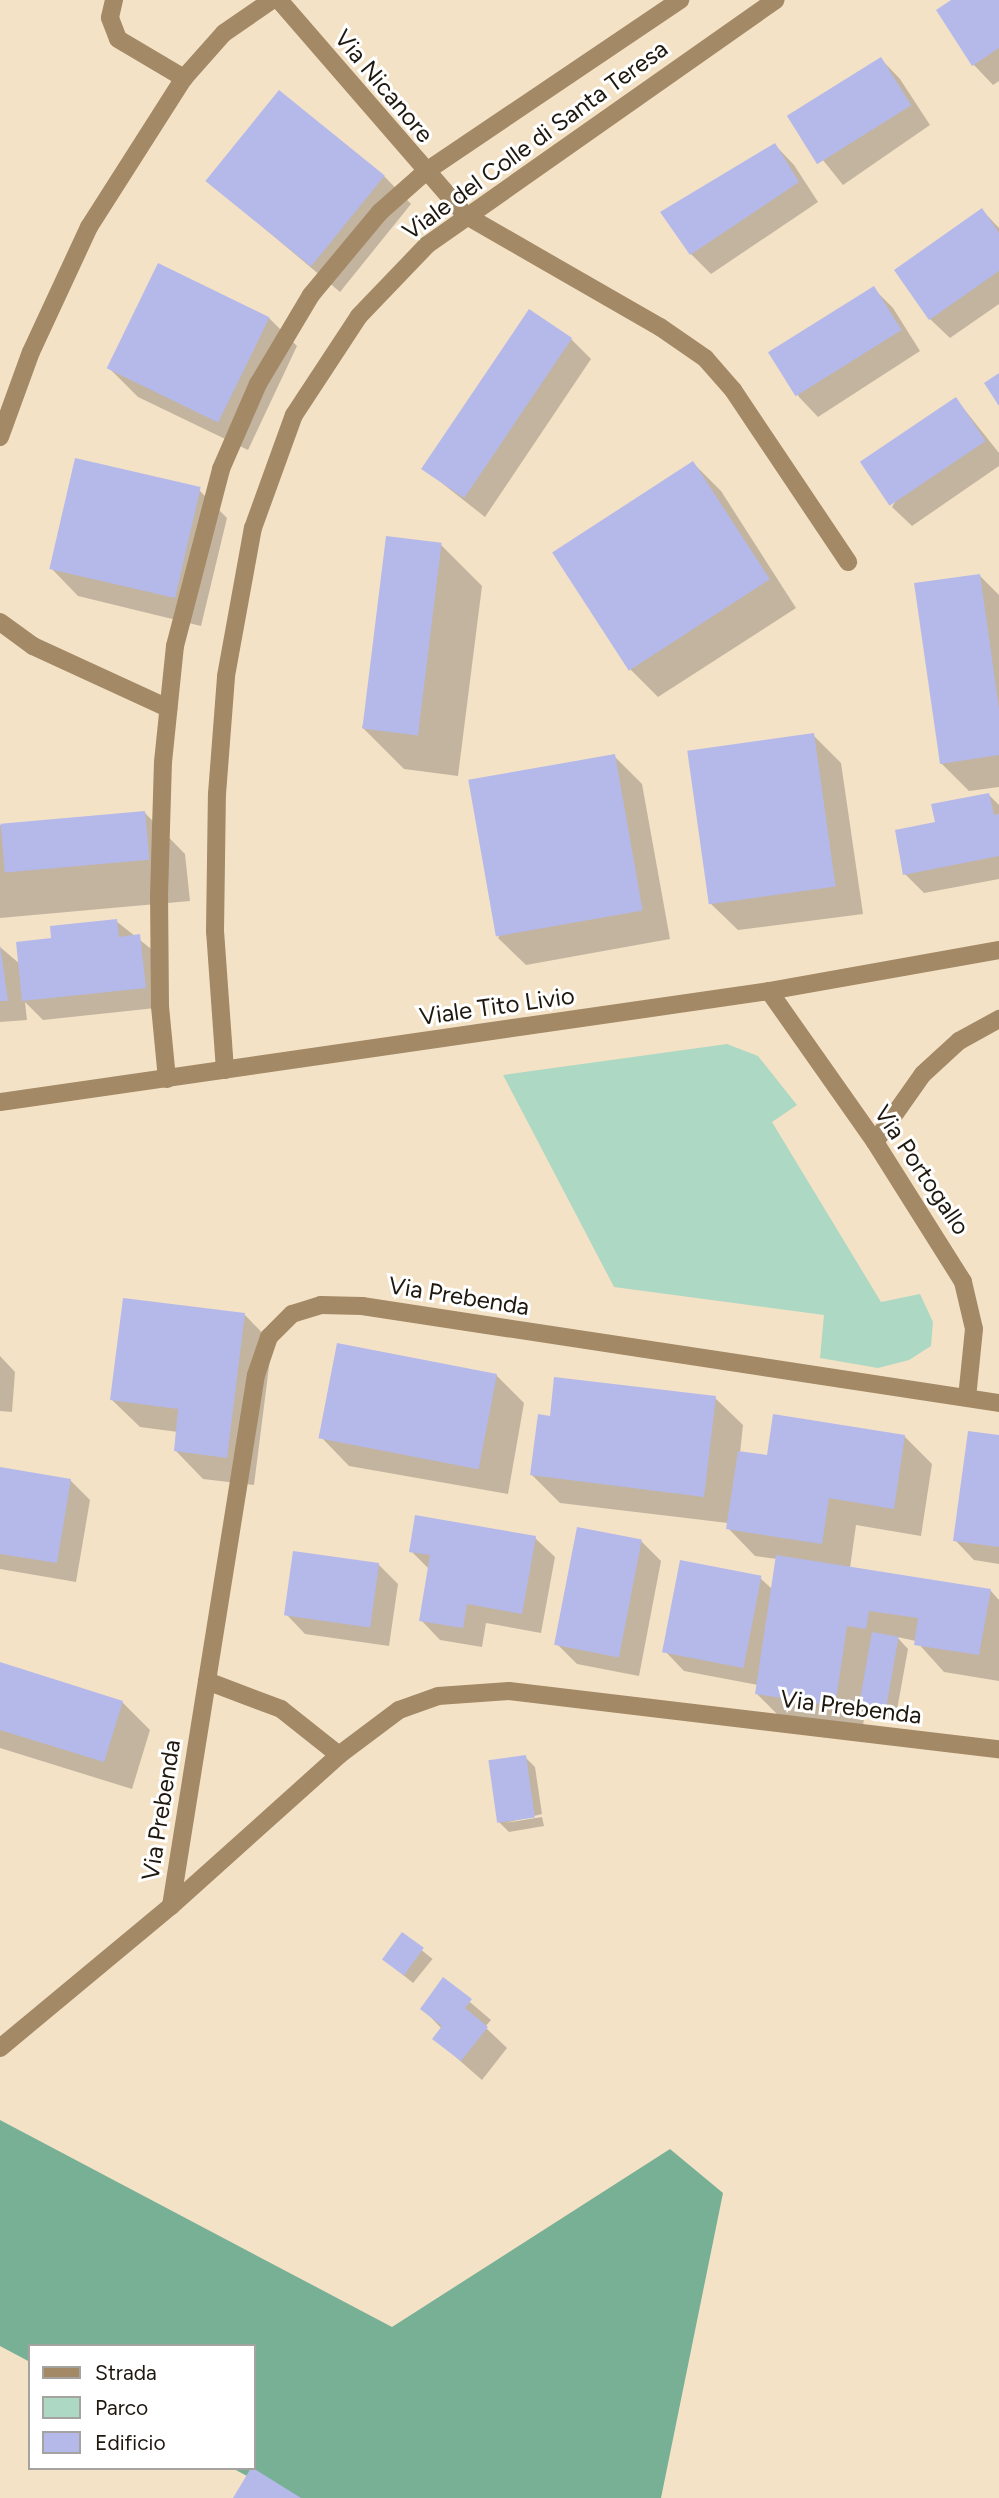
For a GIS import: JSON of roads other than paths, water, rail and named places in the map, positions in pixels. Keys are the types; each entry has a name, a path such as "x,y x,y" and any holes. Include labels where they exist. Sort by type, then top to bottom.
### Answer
{"street":[{"path":"114,0 110,18 118,39 184,78"},
{"path":"0,437 31,352 89,227 184,78 224,33 272,0"},
{"name":"Via Nicanore","path":"279,0 425,172 465,215 660,327 705,359 733,390 848,562"},
{"name":"Viale del Colle di Santa Teresa","path":"167,1079 160,1006 159,896 168,708 175,646 201,534 221,469 258,384 286,332 334,262 425,172 680,0"},
{"name":"Viale del Colle di Santa Teresa","path":"225,1070 215,932 219,748 230,644 260,504 289,425 327,358 393,277 465,215 775,0"},
{"path":"0,622 33,646 168,708"},
{"name":"Viale Tito Livio","path":"0,1102 769,991 999,950"},
{"name":"Via Portogallo","path":"769,991 875,1142 964,1282 974,1329 968,1398"},
{"path":"875,1142 922,1074 959,1041 999,1019"},
{"name":"Via Prebenda","path":"171,1906 261,1354 277,1327 305,1309 362,1306 999,1403"},
{"path":"207,1681 281,1709 339,1755"},
{"name":"Via Prebenda","path":"0,2048 171,1906 339,1755 399,1710 438,1696 484,1690 999,1749"}]}
